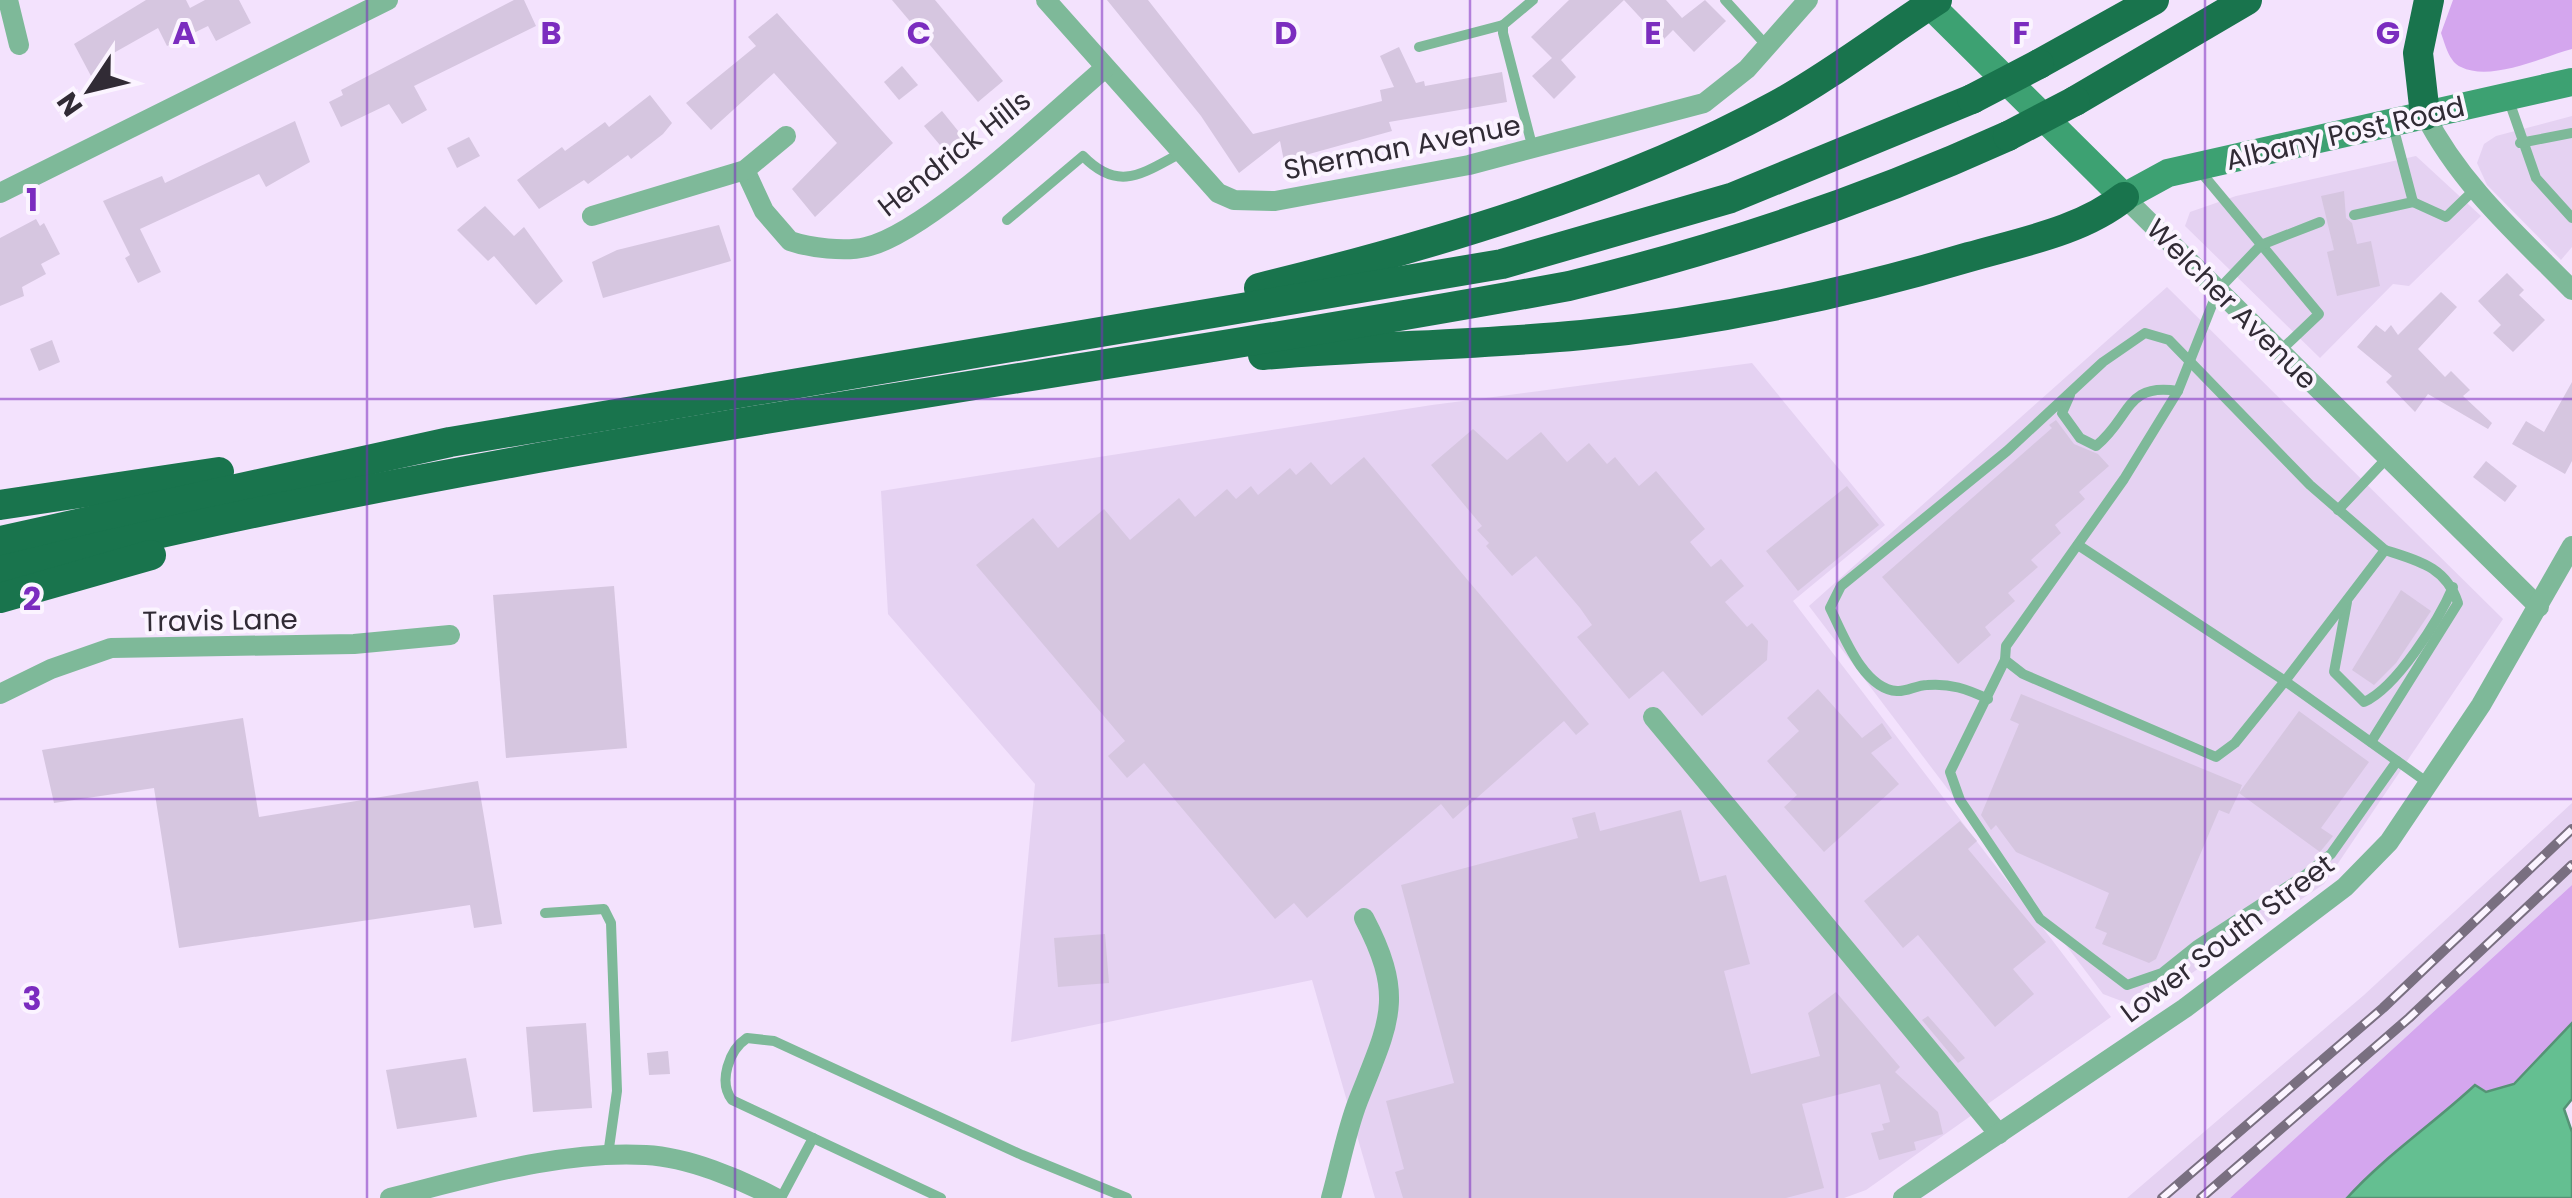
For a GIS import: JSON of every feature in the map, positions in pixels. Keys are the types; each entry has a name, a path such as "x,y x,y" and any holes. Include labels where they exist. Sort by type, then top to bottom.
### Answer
{"highway":[{"path":"0,571 284,505 1561,250 1731,198 1972,99 2154,0"},
{"path":"0,505 1034,358 1509,297 1629,272 1811,215 2008,136 2247,0"},
{"path":"2425,115 2418,53 2420,28 2429,0"},
{"path":"1034,358 1398,252 1677,152 1778,104 1930,2"},
{"path":"1034,358 1566,336 1692,319 1821,296 1945,264 2090,219 2124,197"},
{"path":"0,541 450,442"},
{"path":"0,598 139,558 571,450"}],"main road":[{"name":"Welcher Avenue","path":"1930,2 2124,197"},
{"name":"Albany Post Road","path":"2124,197 2146,181 2196,166 2572,82"}],"street":[{"path":"8,0 19,45"},
{"path":"0,193 388,0"},
{"name":"Sherman Avenue","path":"1046,0 1218,193 1234,200 1275,201 1532,149 1704,103 1748,69 1808,0"},
{"name":"Hendrick Hills","path":"745,170 764,211 790,241 863,248 891,238 926,216 1105,68"},
{"path":"2425,115 2448,159 2474,190 2572,290"},
{"path":"592,216 745,170 786,136"},
{"name":"Welcher Avenue","path":"2124,197 2539,607"},
{"name":"Lower South Street","path":"1903,1198 2186,1008 2346,887 2389,842 2539,607 2572,546"},
{"name":"Travis Lane","path":"0,694 51,669 111,648 338,645 450,634"},
{"path":"1654,716 1999,1134"},
{"path":"1331,1198 1357,1104 1385,1041 1390,1002 1386,960 1364,918"},
{"path":"390,1198 474,1177 608,1156 648,1155 688,1164 779,1198"}],"lane":[{"path":"1420,47 1504,25 1532,0"},
{"path":"1725,0 1768,46"},
{"path":"1504,25 1532,149"},
{"path":"2508,96 2520,143 2536,178 2572,218"},
{"path":"2392,122 2412,202"},
{"path":"2520,143 2572,133"},
{"path":"1007,220 1083,156 1100,173 1120,178 1139,175 1182,153"},
{"path":"2196,166 2319,314 2280,351"},
{"path":"2354,215 2412,202 2446,217 2474,190"},
{"path":"2320,222 2261,244 2218,290 2178,391 2078,545 2006,646 2005,660 1950,772 1960,800 2040,919 2127,985 2162,973 2306,875 2331,854 2397,761"},
{"path":"1988,698 1960,686 1926,684 1897,691 1876,684 1851,650 1830,608 1841,586 2006,451 2074,387 2145,333 2169,340 2338,510 2384,550 2431,564 2452,586 2458,603 2451,621 2370,742"},
{"path":"2074,387 2062,413 2080,438 2096,446 2114,432 2134,396 2155,387 2178,391"},
{"path":"2338,510 2388,457"},
{"path":"2078,545 2285,681 2428,783"},
{"path":"2005,660 2023,674 2216,757 2235,743 2384,550"},
{"path":"2348,596 2334,672 2364,702 2382,694 2445,604 2452,586"},
{"path":"545,913 604,909 611,924 618,1091 608,1156"},
{"path":"941,1198 739,1104 726,1093 724,1077 741,1042 753,1038 774,1041 1127,1198"},
{"path":"779,1198 813,1138"}],"shaded area":[{"path":"2453,0 2572,0 2572,49 2501,70 2473,71 2461,67 2450,57 2441,33"},
{"path":"2572,116 2572,247 2561,260 2487,185 2477,163 2484,144 2496,136"},
{"path":"2416,156 2481,216 2409,286 2393,284 2320,358 2185,226 2190,212 2236,196"},
{"path":"2167,287 2503,619 2324,884 2140,1008 2103,994 1809,606"},
{"path":"1752,363 1885,525 1793,601 2111,1017 1866,1190 1844,1198 1375,1198 1312,980 1011,1042 1035,784 888,614 881,491 1432,405"},
{"path":"2572,803 2572,885 2230,1198 2127,1198 2364,995"},
{"path":"2572,885 2572,1023 2514,1084 2486,1092 2475,1085 2347,1198 2230,1198"},
{"path":"2572,1023 2572,1099 2564,1109 2572,1132 2572,1198 2347,1198 2475,1085 2486,1092 2514,1084"}],"building":[{"path":"146,0 186,0 190,8 205,0 239,0 251,23 216,41 208,26 167,46 158,28 103,59 108,68 91,76 74,44"},
{"path":"514,0 524,0 536,26 414,86 427,110 402,124 389,104 341,127 329,102 343,95 341,90"},
{"path":"892,0 935,0 1003,81 978,102"},
{"path":"1107,0 1148,0 1253,134 1382,101 1380,90 1394,87 1380,56 1399,47 1416,83 1424,81 1425,86 1502,72 1507,102 1389,122 1392,131 1284,161 1280,141 1239,173 1201,116"},
{"path":"1569,0 1624,0 1561,60 1576,77 1554,99 1532,76 1552,58 1531,37"},
{"path":"1624,0 1666,0 1682,18 1705,0 1726,21 1694,52 1673,30 1662,41"},
{"path":"777,13 893,143 815,217 792,189 837,143 774,73 711,130 686,103 756,46 748,37"},
{"path":"902,66 918,85 899,100 884,82"},
{"path":"650,95 672,123 663,134 631,159 628,155 588,184 584,180 539,209 517,180 605,122 609,127"},
{"path":"942,111 967,142 950,157 924,126"},
{"path":"295,121 310,162 266,187 259,174 140,229 161,272 138,283 125,258 130,255 103,201 162,176 165,183"},
{"path":"469,137 480,156 457,168 447,148"},
{"path":"2344,191 2346,218 2352,223 2357,244 2371,241 2380,286 2337,296 2327,252 2334,250 2321,196"},
{"path":"485,206 514,236 524,227 563,281 536,305 494,256 488,261 457,230"},
{"path":"36,219 40,226 44,223 60,254 41,264 46,274 22,287 24,296 0,306 0,238"},
{"path":"719,225 731,261 603,298 592,262 617,250"},
{"path":"2507,273 2524,290 2519,295 2545,320 2513,352 2493,333 2501,325 2478,301"},
{"path":"2441,292 2457,307 2418,349 2445,377 2451,371 2470,390 2463,396 2492,423 2488,429 2428,394 2415,412 2386,382 2392,376 2357,347 2376,325 2385,332 2391,325 2398,335"},
{"path":"52,340 60,362 39,371 30,349"},
{"path":"2572,382 2572,461 2565,474 2512,444 2526,421 2544,432"},
{"path":"2056,420 2074,444 2098,454 2109,466 2079,492 2085,499 2055,525 2061,533 2031,560 2038,567 2008,593 2015,601 1985,627 1991,635 1958,664 1882,577 2052,428 2049,425"},
{"path":"1473,429 1507,460 1541,432 1567,462 1589,443 1607,464 1615,457 1639,486 1656,471 1705,529 1690,542 1711,567 1721,559 1744,586 1725,602 1747,627 1752,623 1768,641 1767,660 1702,716 1663,671 1629,699 1577,637 1592,625 1536,556 1512,576 1486,546 1489,543 1477,530 1482,526 1431,465"},
{"path":"1364,457 1589,724 1576,735 1564,721 1453,819 1441,804 1307,918 1294,903 1275,919 1144,763 1127,778 1108,756 1125,741 976,565 1033,518 1058,548 1104,509 1130,540 1179,498 1195,517 1227,489 1236,499 1251,486 1258,495 1290,468 1296,475 1311,462 1331,485"},
{"path":"2486,461 2517,486 2505,502 2473,477"},
{"path":"1847,486 1879,525 1798,591 1766,551"},
{"path":"614,586 627,748 506,758 493,595"},
{"path":"2401,590 2431,611 2396,663 2374,685 2352,670"},
{"path":"1818,689 1862,738 1882,723 1892,738 1871,753 1899,784 1824,852 1784,807 1797,795 1767,761 1799,731 1787,718"},
{"path":"2021,694 2242,785 2229,814 2219,810 2156,959 2149,963 2102,944 2107,933 2095,928 2109,893 2016,852 1996,825 1991,830 1981,815 2019,724 2010,720"},
{"path":"2299,711 2369,762 2321,828 2333,836 2320,852 2239,793"},
{"path":"243,718 259,817 478,781 502,924 474,928 470,905 179,948 154,788 54,803 42,750"},
{"path":"1681,810 1700,882 1726,875 1750,964 1724,971 1751,1074 1820,1056 1808,1013 1836,992 1900,1067 1895,1072 1938,1112 1943,1134 1914,1142 1916,1150 1879,1160 1871,1133 1884,1130 1882,1124 1890,1122 1880,1084 1802,1104 1824,1188 1786,1198 1403,1198 1395,1172 1404,1169 1386,1101 1454,1083 1401,885 1578,838 1572,818 1595,812 1600,831"},
{"path":"1960,821 1977,841 1968,849 2046,942 2013,969 2034,994 1995,1027 1918,935 1903,948 1864,901"},
{"path":"1105,934 1109,983 1058,987 1054,938"},
{"path":"1928,1016 1965,1058 1958,1063 1922,1020"},
{"path":"586,1023 592,1108 533,1112 526,1027"},
{"path":"668,1051 670,1074 649,1075 647,1053"},
{"path":"466,1058 477,1117 397,1129 386,1070"}],"railway":[{"path":"2162,1198 2383,1008 2572,829"},
{"path":"2201,1198 2409,1018 2572,865"}]}
